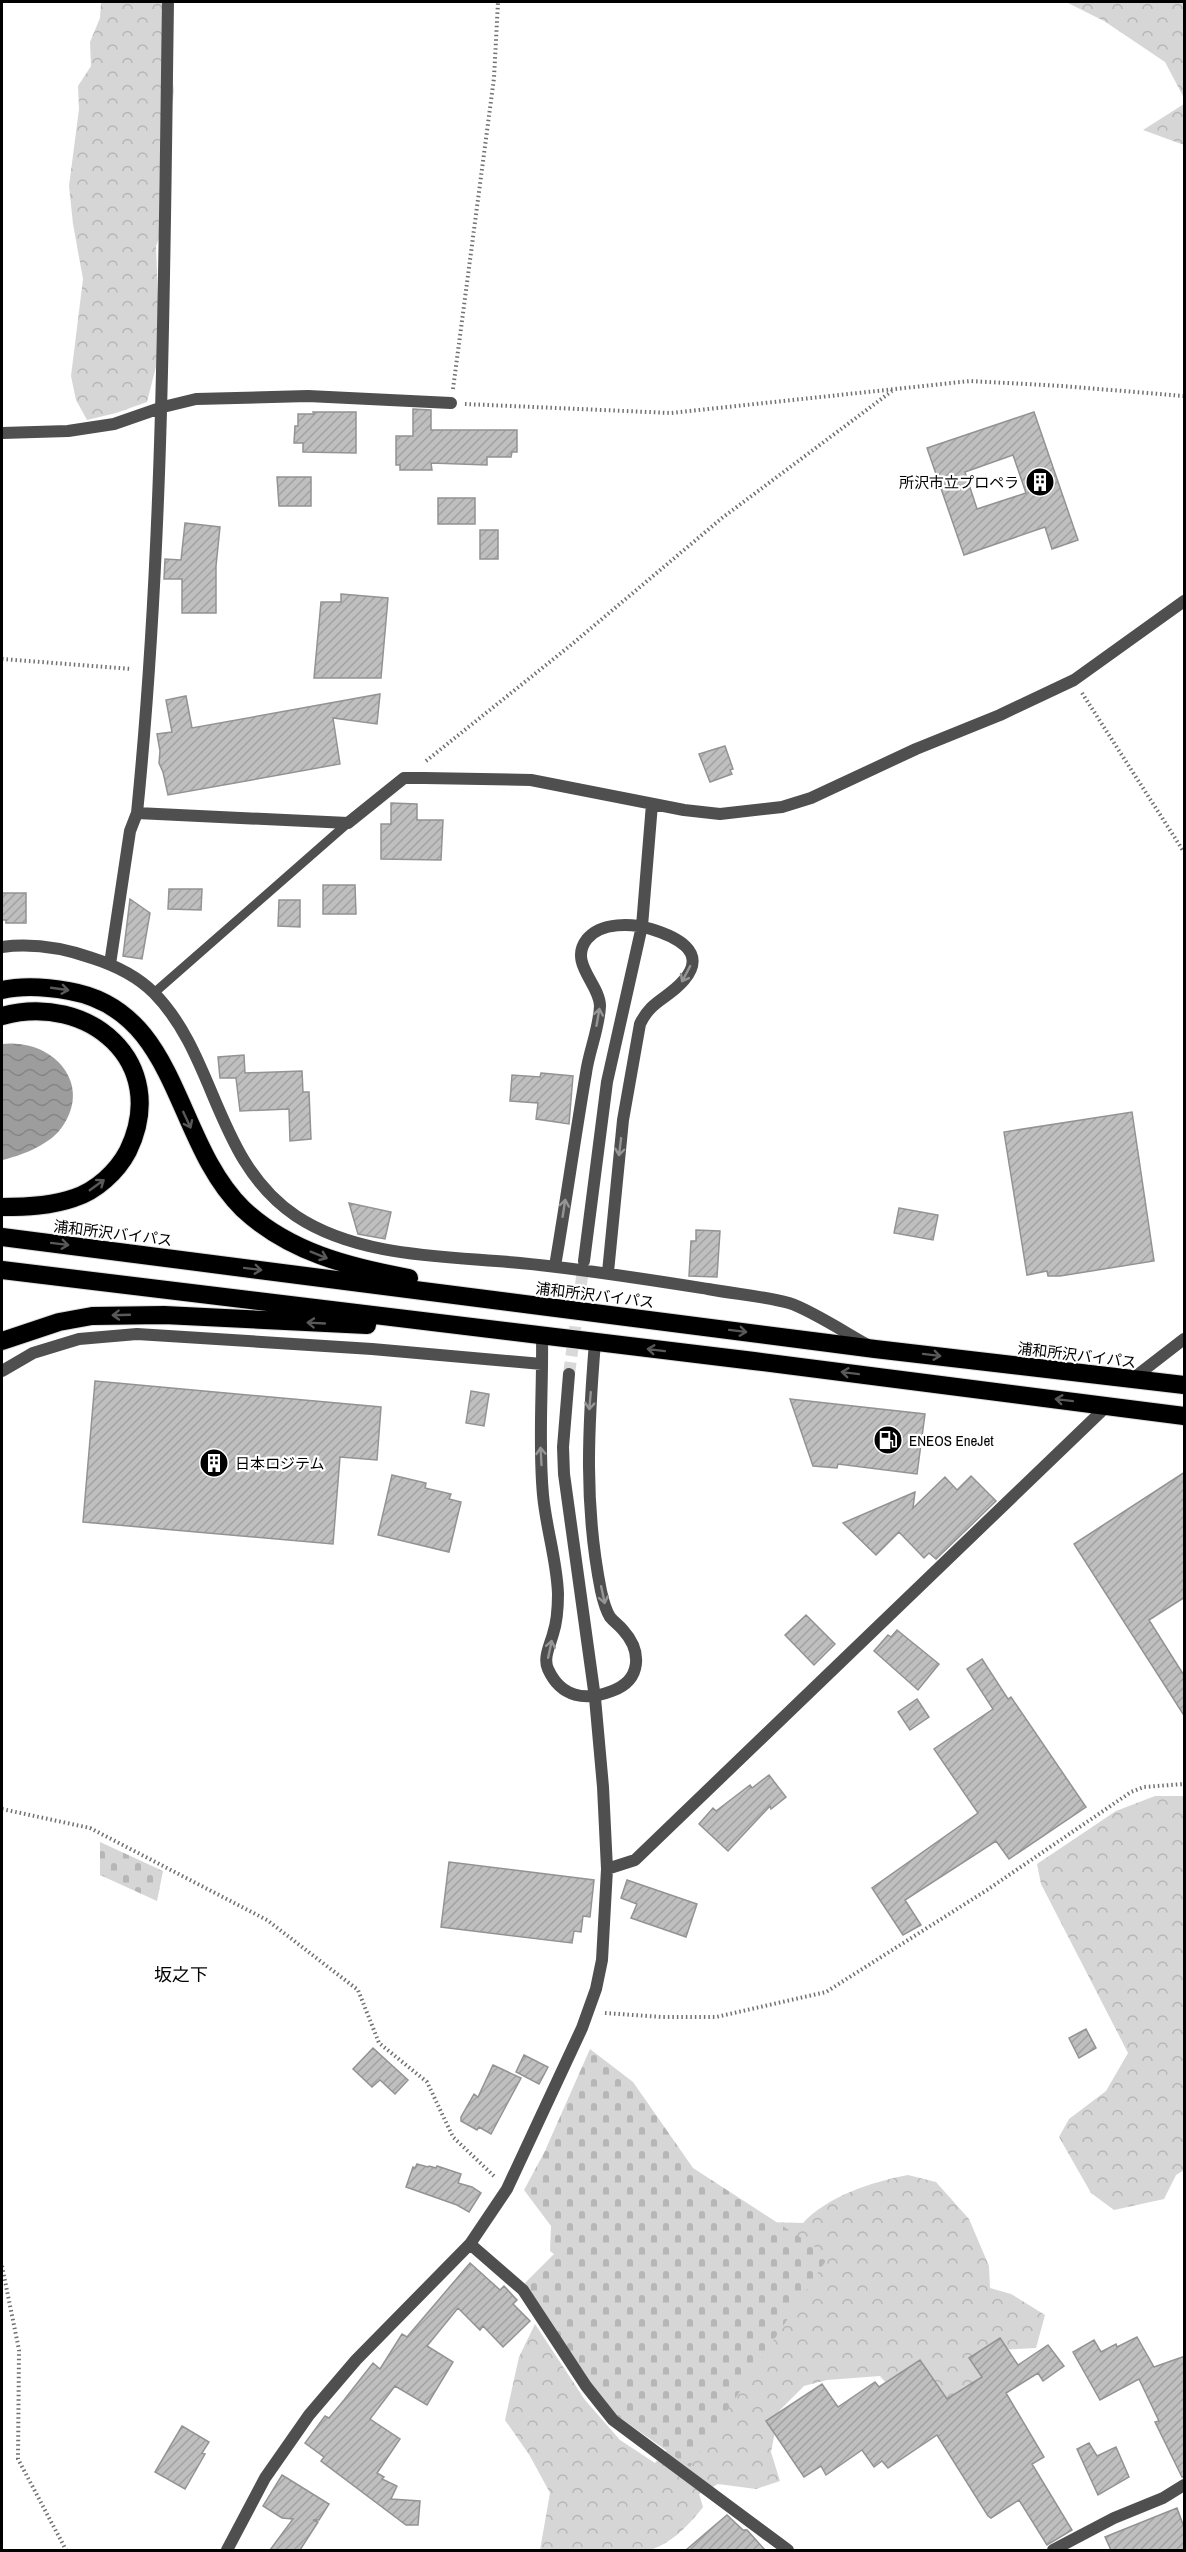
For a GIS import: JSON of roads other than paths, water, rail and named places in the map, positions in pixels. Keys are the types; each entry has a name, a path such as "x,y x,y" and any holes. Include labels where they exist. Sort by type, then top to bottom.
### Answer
{"highway":[{"path":"2,990 28,987 62,990 103,1001 123,1012 139,1027 153,1046 199,1144 226,1188 243,1209 264,1225 311,1252 366,1270 603,1307 700,1326"},
{"path":"2,1016 31,1012 54,1014 77,1019 98,1028 114,1041 127,1057 137,1078 141,1098 139,1119 124,1157 112,1173 96,1187 76,1198 54,1204 2,1207"},
{"name":"浦和所沢バイパス","path":"2,1237 1185,1385"},
{"path":"2,1270 1185,1416"},
{"path":"2,1341 59,1322 93,1316 127,1314 521,1334"}],"street":[{"path":"110,964 130,831 137,813 148,696 147,671 158,529 163,407 168,2"},
{"path":"2,433 68,431 114,424 163,407 196,399 308,396 451,404"},
{"path":"137,813 348,823 404,778 531,780 684,810 720,814 782,807 810,798 1074,680 1185,601"},
{"path":"584,1261 607,1082 642,926 652,804"},
{"path":"555,1266 586,1069 600,1003 581,959 582,948 587,939 599,929 616,926 642,926 674,936 681,941 691,956 690,973 646,1010 640,1024 621,1131 608,1272"},
{"path":"2,947 42,946 75,952 110,964 154,993 190,1048 236,1149 252,1174 273,1197 296,1216 326,1232 361,1244 404,1251 608,1272 791,1303 875,1348"},
{"path":"2,1371 33,1353 79,1339 137,1334 372,1349 543,1364"},
{"path":"542,1336 540,1447 543,1496 558,1592 555,1627 549,1647 547,1666 553,1678 571,1694 595,1698 619,1689 629,1682 637,1668 638,1658 624,1630 607,1611 601,1588 593,1530 589,1492 588,1431 595,1342"},
{"path":"1131,1380 1185,1339"},
{"path":"227,2550 266,2478 309,2415 356,2360 470,2244 507,2189 590,2010 602,1960 607,1869 595,1698 564,1474 563,1447 569,1374"},
{"path":"607,1869 635,1860 1107,1406"},
{"path":"470,2244 523,2290 586,2386 613,2420 789,2550"},
{"path":"1053,2550 1114,2518 1163,2498 1185,2485"}],"lane":[{"path":"154,993 348,823"}],"water":[{"path":"2,1044 21,1044 38,1049 52,1057 63,1068 71,1082 73,1097 69,1114 54,1136 32,1150 2,1160"}],"tunnel":[{"path":"569,1374 584,1262"}],"place":[{"name":"所沢市立プロペラ","path":"1040,482"},
{"name":"ENEOS EneJet","path":"888,1440"},
{"name":"日本ロジテム","path":"214,1463"}],"district":[{"name":"坂之下","path":"181,1974"}]}
